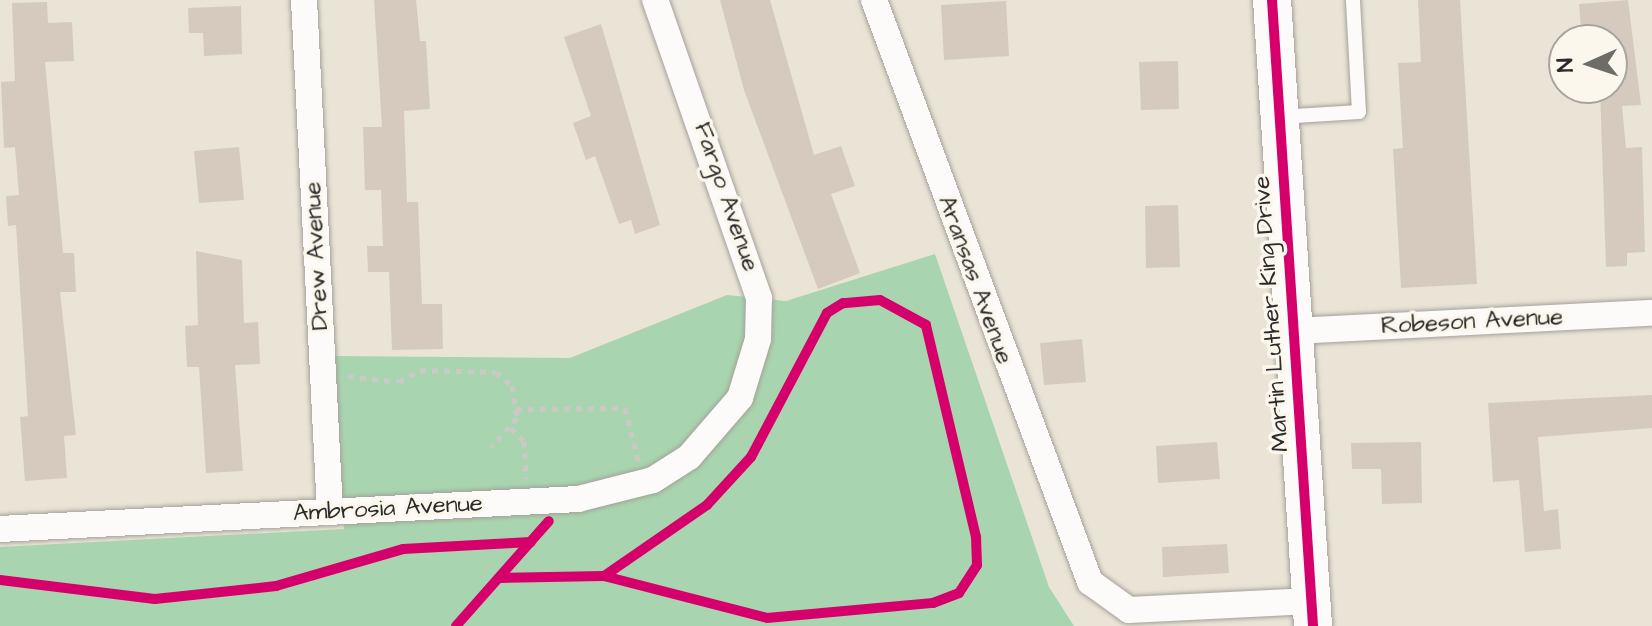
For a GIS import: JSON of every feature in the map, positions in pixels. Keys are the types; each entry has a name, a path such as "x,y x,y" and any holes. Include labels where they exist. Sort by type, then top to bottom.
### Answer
{"main road":[{"name":"Martin Luther King Drive","path":"1272,0 1312,613"}],"street":[{"name":"Drew Avenue","path":"304,0 330,512"},
{"name":"Fargo Avenue","path":"655,0 753,265 758,339 740,398"},
{"name":"Aransas Avenue","path":"874,0 1076,561 1090,582 1129,610 1312,613"},
{"name":"Robeson Avenue","path":"1292,331 1652,313"},
{"name":"Ambrosia Avenue","path":"0,529 613,493 689,457 740,398"}],"lane":[{"path":"1279,117 1359,112 1353,0"}],"path":[{"path":"339,376 399,382 420,370 496,372 512,386 516,409 511,428 491,447"},
{"path":"516,409 625,408 640,464"},
{"path":"511,428 524,441 527,484"}],"green space":[{"path":"935,254 1049,587 1074,626 0,626 0,547 344,529 335,356 570,358 727,295 786,301"}],"building":[{"path":"374,0 416,0 420,41 426,41 430,109 404,111 407,202 418,202 422,304 442,304 443,349 392,350 389,272 368,272 367,246 383,246 381,190 365,190 363,127 382,127"},
{"path":"720,0 770,0 814,155 841,146 855,186 831,194 860,273 818,289 744,90"},
{"path":"1418,0 1460,0 1477,284 1401,288 1393,149 1403,148 1398,63 1421,62"},
{"path":"1628,0 1641,105 1622,106 1626,148 1642,147 1645,252 1627,253 1627,266 1606,267 1601,104 1628,104 1628,24 1581,24 1579,4"},
{"path":"1006,1 1009,56 944,60 941,5"},
{"path":"47,2 48,23 72,22 74,61 45,62 63,253 74,253 76,292 60,292 76,435 64,436 67,478 25,481 20,417 28,416 16,225 8,226 6,196 19,195 15,147 4,148 1,82 15,81 12,3"},
{"path":"241,6 242,54 204,56 203,33 189,33 188,8"},
{"path":"601,24 660,225 635,234 631,220 619,224 595,156 586,160 573,123 591,116 564,37"},
{"path":"1178,61 1179,109 1141,110 1139,62"},
{"path":"239,147 244,200 199,203 194,151"},
{"path":"1178,205 1180,267 1146,268 1145,206"},
{"path":"196,251 242,260 244,323 258,322 260,364 235,365 243,471 206,473 199,367 187,367 185,326 198,325"},
{"path":"1082,339 1086,382 1044,385 1040,343"},
{"path":"1652,395 1652,428 1538,437 1544,511 1558,509 1561,549 1525,552 1519,480 1493,482 1488,403"},
{"path":"1217,442 1220,479 1158,483 1156,446"},
{"path":"1421,442 1422,503 1382,504 1381,469 1352,469 1351,443"},
{"path":"1227,544 1229,573 1163,577 1162,547"}],"cycle path":[{"path":"1272,0 1313,626"},
{"path":"501,578 604,576 767,618 933,603 959,593 977,565 976,537 926,325 880,300 843,303 827,313 751,457 707,505 604,576"},
{"path":"456,626 549,521"},
{"path":"0,580 155,599 276,586 403,549 531,542"}]}
